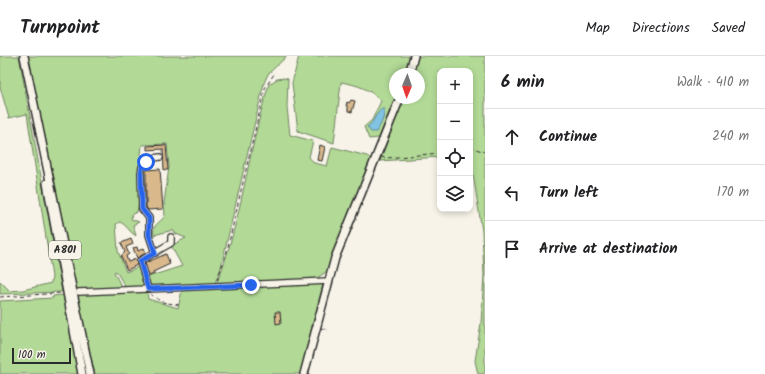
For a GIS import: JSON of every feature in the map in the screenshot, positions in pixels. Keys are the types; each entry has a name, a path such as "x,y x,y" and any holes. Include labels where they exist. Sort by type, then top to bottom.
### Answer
{"main road":[{"name":"A801","path":"24,56 90,374"},
{"path":"411,68 414,56"},
{"path":"304,374 335,258 398,104"},
{"name":"A801","path":"39,127 50,208 82,374"}],"lane":[{"path":"155,253 149,235 149,218 142,209 141,173 142,167 148,159 160,158"},
{"path":"148,289 140,261 171,244 171,237"},
{"path":"79,292 328,281"}],"path":[{"path":"215,286 226,255 265,88 274,74"},
{"path":"473,148 485,152"},
{"path":"377,156 387,158 437,153"},
{"path":"148,289 153,298 162,302 179,305"},
{"path":"0,297 61,293"},
{"path":"317,326 328,330"}],"green space":[{"path":"0,56 19,56 62,292 0,294 0,281 10,291 23,290 51,283 52,277 27,114 9,118 0,87"},
{"path":"28,56 287,56 268,74 264,83 220,271 214,285 153,288 149,283 148,277 182,266 171,246 186,238 176,234 173,230 154,235 155,226 165,216 164,203 169,167 167,144 142,145 140,196 137,212 132,214 131,219 139,222 133,225 136,236 122,223 120,222 116,224 118,251 126,272 138,267 146,288 126,288 116,271 114,272 122,288 77,291"},
{"path":"299,56 411,56 406,68 389,68 389,104 392,104 379,138 369,139 364,127 372,120 381,101 372,93 363,88 341,82 334,143 298,131 292,83"},
{"path":"417,56 485,56 485,374 478,374 475,361 481,323 484,275 482,231 473,174 473,68 437,68 437,157 380,161 401,104 425,104 425,68 413,68"},
{"path":"277,79 288,79 287,107 290,135 313,141 309,157 314,163 327,166 332,147 367,156 371,159 326,272 314,280 216,285 225,261 239,211 269,84"},
{"path":"323,284 300,374 95,374 76,294 147,291 148,299 178,308 182,290"},
{"path":"63,295 79,374 0,374 0,301 53,298 53,296"}],"water":[{"path":"384,108 380,127 376,132 371,132 367,127"}],"building":[{"path":"351,100 355,101 352,112 348,111 348,106 346,106 347,102 349,103"},
{"path":"166,145 168,170 164,170 163,149 147,150 147,146"},
{"path":"320,145 325,147 322,161 317,160"},
{"path":"160,169 163,209 148,210 146,207 146,170"},
{"path":"131,239 133,244 126,247 129,254 126,256 128,262 136,259 137,265 127,270 121,256 125,252 121,243"},
{"path":"137,247 138,251 144,248 146,253 137,258 133,248"},
{"path":"166,254 170,264 153,272 154,274 149,276 145,263"},
{"path":"275,312 280,312 281,323 276,324"}],"route":[{"path":"146,162 142,167 141,173 142,209 149,216 149,235 155,253 140,261 140,266 148,289 251,285"}]}
